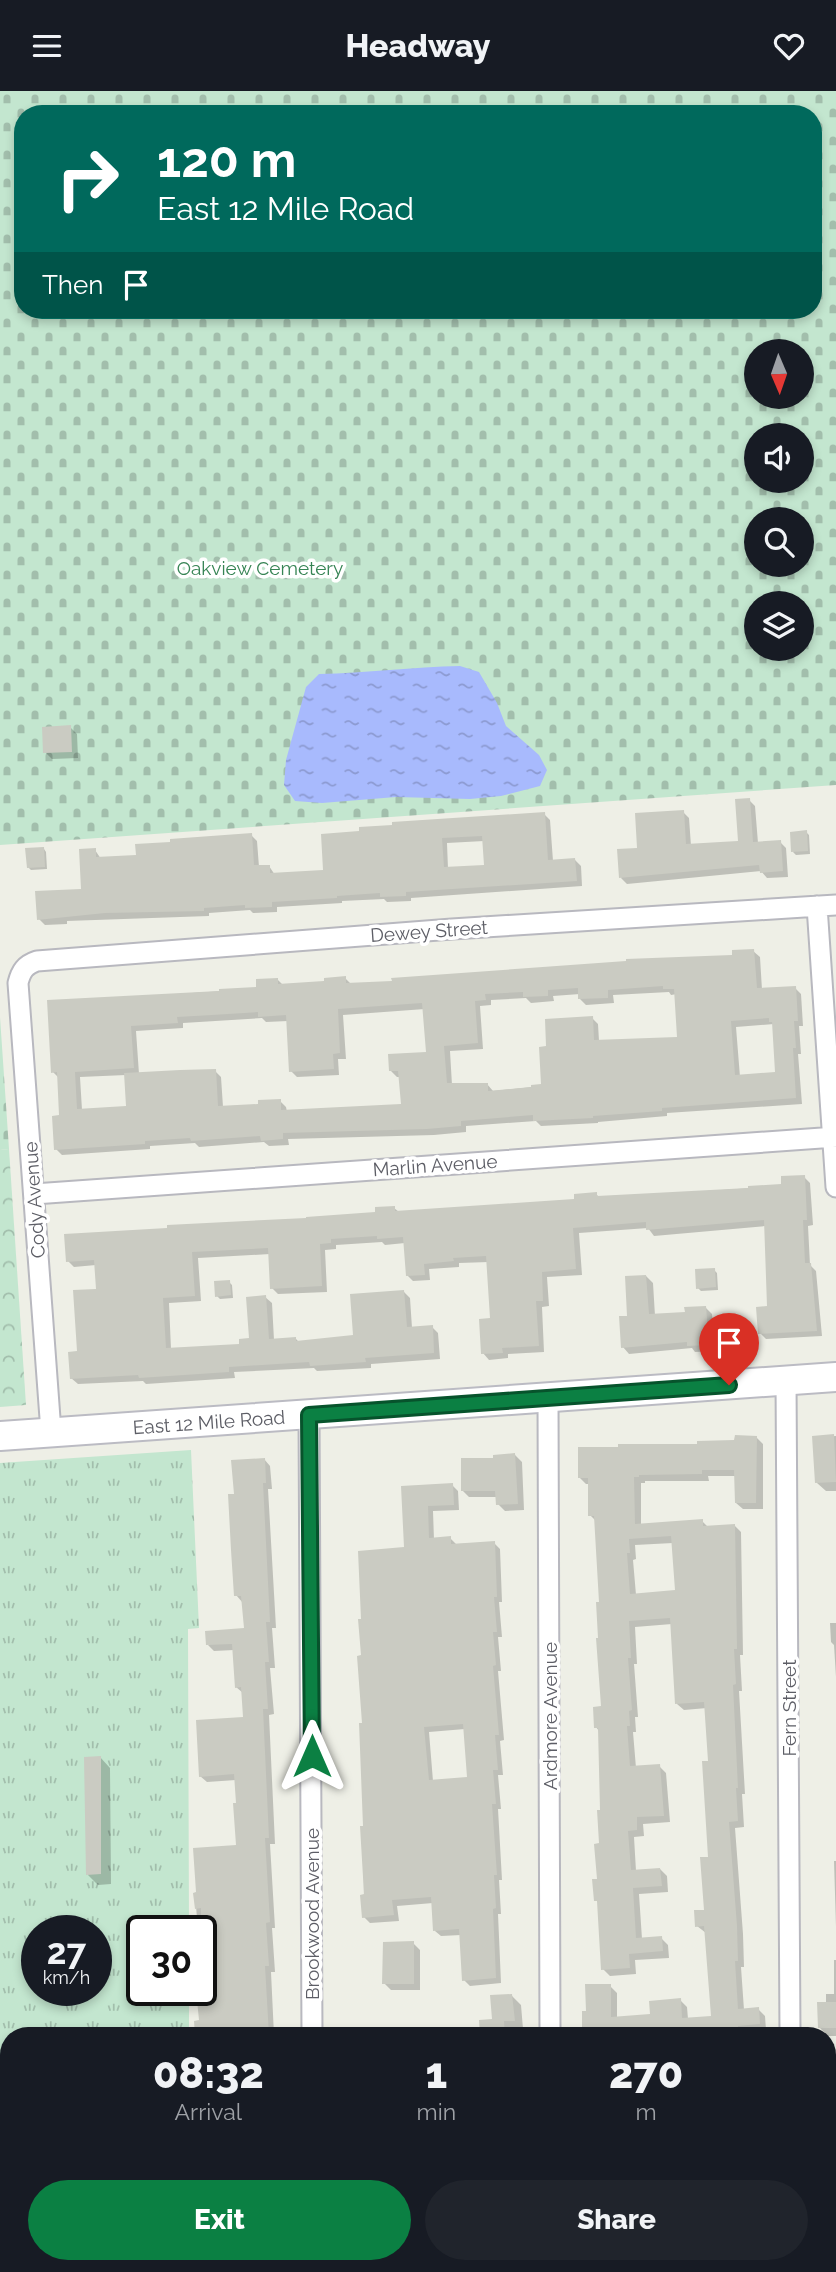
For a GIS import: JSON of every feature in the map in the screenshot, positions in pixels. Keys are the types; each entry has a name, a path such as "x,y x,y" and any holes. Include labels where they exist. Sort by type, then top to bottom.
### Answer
{"main road":[{"name":"East 12 Mile Road","path":"0,1436 836,1377"}],"street":[{"name":"Dewey Street","path":"24,968 37,961 453,929 826,905"},
{"path":"826,905 836,1187"},
{"name":"Cody Avenue","path":"24,968 18,983 51,1432"},
{"name":"Marlin Avenue","path":"34,1194 834,1137"},
{"name":"Fern Street","path":"786,1380 790,2027"},
{"name":"Ardmore Avenue","path":"548,1398 550,2027"},
{"name":"Brookwood Avenue","path":"309,1415 312,2027"}],"green space":[{"name":"Oakview Cemetery","path":"0,91 836,91 836,785 0,845"},
{"path":"0,1017 9,1149 0,1150"},
{"path":"9,1149 26,1405 0,1407 0,1150"},
{"path":"191,1450 199,1628 188,1629 189,1915 126,1915 126,2006 189,2006 189,2027 0,2027 0,1463"}],"water":[{"path":"460,666 479,672 497,703 506,726 539,755 547,770 540,786 501,796 470,799 396,797 322,803 295,801 284,785 286,760 306,687 319,674"}],"building":[{"path":"71,725 72,752 43,753 42,727"},
{"path":"750,798 753,842 781,840 783,871 760,873 759,865 619,878 617,849 637,848 635,813 684,810 686,844 738,841 735,799"},
{"path":"545,812 548,860 575,858 577,881 406,892 406,896 380,897 380,893 337,896 272,902 272,907 245,908 245,905 204,908 204,911 105,913 37,920 35,891 81,889 79,849 96,848 96,857 136,855 135,844 252,833 254,865 270,865 270,873 323,870 321,834 359,831 359,827 392,825 392,822","holes":["482,836 484,865 444,867 442,838"]},
{"path":"807,830 808,851 791,852 790,832"},
{"path":"44,847 45,867 27,868 25,848"},
{"path":"754,949 757,988 796,986 798,1021 794,1021 796,1048 793,1048 796,1098 662,1108 662,1111 593,1118 533,1121 533,1115 461,1121 461,1126 427,1129 283,1133 283,1139 261,1141 260,1136 191,1141 190,1138 54,1150 52,1116 59,1115 57,1072 51,1073 47,1000 219,991 256,987 256,979 278,978 278,984 324,981 324,978 346,976 346,983 392,981 391,978 626,959 732,955 732,950","holes":["663,986 663,989 674,989 677,1037 594,1040 593,1016 545,1019 546,1046 539,1047 541,1084 488,1091 488,1083 447,1083 444,1046 478,1043 475,1001 486,1000 485,994 523,992 523,997 548,996 548,990 578,988 578,999 608,998 608,990","422,1003 426,1052 388,1054 389,1071 398,1071 401,1104 281,1110 281,1099 258,1100 258,1104 218,1106 216,1069 124,1073 126,1106 77,1109 75,1072 134,1068 131,1026 178,1023 177,1017 258,1012 258,1017 286,1015 289,1072 334,1069 333,1054 340,1053 338,1009","769,1018 769,1022 772,1022 775,1072 735,1075 731,1021"]},
{"path":"805,1175 805,1263 811,1263 817,1331 758,1334 756,1307 767,1306 764,1220 646,1230 646,1222 573,1228 576,1269 542,1272 543,1301 536,1301 539,1346 502,1348 503,1353 481,1354 479,1319 490,1318 486,1256 453,1258 454,1261 424,1264 425,1275 406,1276 403,1237 377,1239 377,1236 331,1239 331,1243 320,1244 322,1286 270,1289 268,1248 192,1252 195,1296 163,1298 166,1348 239,1344 239,1339 249,1338 246,1297 266,1295 269,1339 296,1337 296,1341 353,1335 350,1294 404,1290 407,1327 433,1325 434,1353 365,1358 366,1362 310,1366 309,1362 229,1367 229,1372 70,1379 68,1352 77,1351 73,1290 96,1289 94,1260 66,1262 64,1234 167,1228 167,1225 306,1218 375,1212 375,1207 395,1206 395,1211 574,1199 574,1194 597,1192 597,1196 748,1188 781,1184 781,1176"},
{"path":"715,1268 716,1287 696,1289 695,1269"},
{"path":"646,1275 649,1314 685,1312 684,1307 706,1306 709,1345 687,1346 687,1342 621,1348 619,1316 627,1316 625,1276"},
{"path":"230,1280 231,1295 215,1297 214,1281"},
{"path":"834,1434 836,1482 815,1483 812,1436"},
{"path":"735,1435 757,1436 756,1503 735,1503 734,1470 702,1470 702,1474 639,1475 634,1477 635,1524 703,1519 703,1526 735,1524 737,1649 734,1649 736,1684 733,1685 738,1821 729,1822 737,1926 738,1961 735,1961 738,2009 759,2007 760,2024 738,2027 582,2027 582,2011 586,2011 585,1984 611,1984 611,2017 650,2014 649,2001 681,1998 682,2018 711,2016 704,1926 695,1927 694,1910 704,1910 700,1857 708,1857 702,1761 708,1761 704,1702 675,1704 670,1618 629,1621 631,1658 628,1658 632,1710 629,1711 630,1726 627,1726 630,1766 660,1764 664,1816 637,1817 637,1830 628,1831 631,1870 660,1868 662,1886 633,1888 636,1938 662,1936 663,1951 629,1954 630,1968 601,1970 597,1901 594,1901 592,1879 597,1879 594,1844 599,1843 597,1810 600,1810 598,1728 594,1728 593,1707 601,1706 596,1638 596,1602 599,1602 594,1516 588,1516 588,1478 578,1478 578,1447 697,1444 697,1441 734,1440","holes":["671,1536 675,1590 630,1594 627,1553 630,1553 629,1539"]},
{"path":"515,1453 518,1504 496,1505 495,1491 461,1491 461,1458 493,1458 493,1455"},
{"path":"265,1458 266,1483 263,1483 270,1622 266,1622 269,1662 265,1662 268,1709 263,1709 269,1838 265,1838 270,1922 266,1923 269,1966 265,1966 269,2027 194,2027 194,2021 199,2020 198,2006 217,2006 217,1915 201,1915 201,1908 195,1909 193,1848 236,1845 234,1774 199,1777 196,1720 243,1717 241,1687 235,1688 232,1644 206,1645 205,1631 244,1628 241,1596 234,1596 228,1494 234,1494 231,1460"},
{"path":"453,1483 454,1505 428,1506 429,1538 451,1536 451,1544 495,1541 497,1597 494,1597 497,1632 493,1632 496,1665 493,1666 499,1735 495,1735 498,1770 493,1770 496,1804 492,1804 497,1875 494,1875 496,1908 493,1909 496,1978 462,1981 459,1929 433,1931 431,1897 392,1900 394,1915 362,1918 360,1895 364,1894 360,1826 363,1826 359,1723 362,1723 357,1656 361,1655 358,1551 404,1547 401,1486","holes":["463,1724 467,1777 429,1780 424,1727"]},
{"path":"101,1756 101,1874 86,1875 84,1757"},
{"path":"414,1941 414,1984 382,1984 383,1942"},
{"path":"512,1994 515,2021 504,2021 504,2027 479,2027 479,2020 492,2019 490,1995"},
{"path":"817,2002 836,2002 836,2027 818,2027"}],"route":[{"path":"312,1756 309,1415 729,1385"}]}
